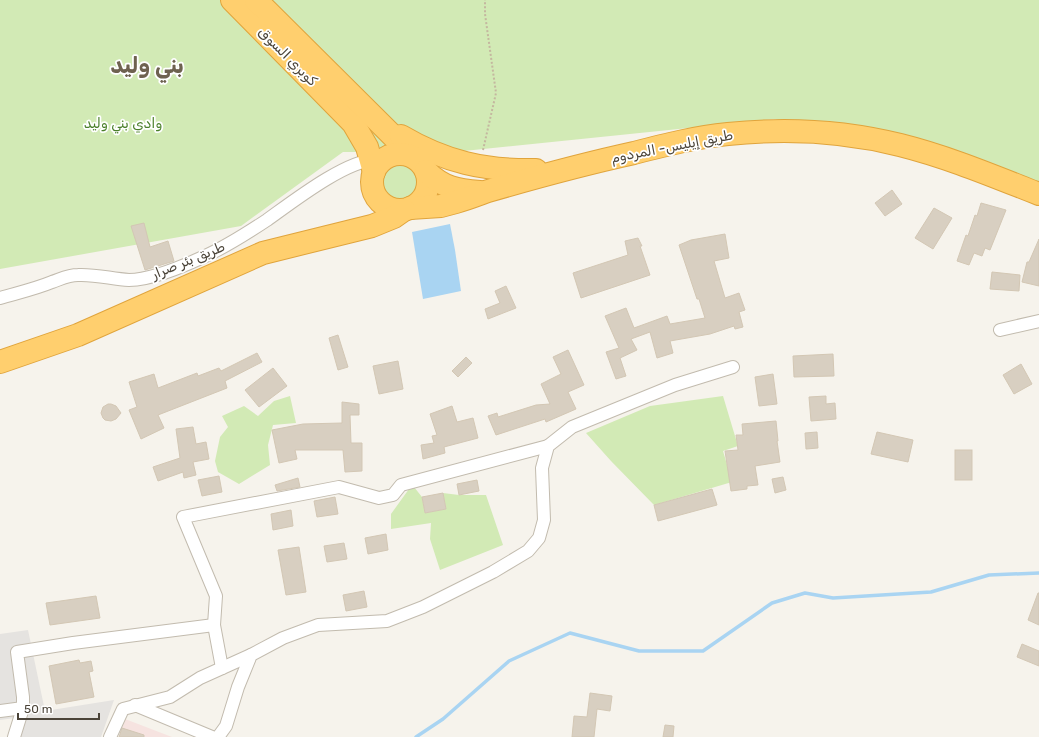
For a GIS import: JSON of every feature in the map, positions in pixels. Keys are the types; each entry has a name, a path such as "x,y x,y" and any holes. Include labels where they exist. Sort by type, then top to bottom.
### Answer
{"highway":[{"name":"كوبري السوق","path":"232,0 350,107"},
{"name":"كوبري السوق","path":"256,0 350,107"},
{"path":"350,107 376,120 412,142 446,158 465,164 511,170 560,170"},
{"path":"350,107 354,123 376,164 372,183 374,194 387,207 395,210 456,202 560,170"},
{"path":"376,120 437,181 451,188 485,192"},
{"name":"طريق إيليس- المردوم","path":"560,170 694,139 735,133 797,131 831,133 899,144 952,160 1039,194"},
{"path":"0,362 78,335 263,253 366,228 383,222 418,204 424,197 428,189 428,180 420,164 404,154 398,154 387,157 376,164"},
{"path":"349,231 365,215 374,194"}],"street":[{"name":"طريق بئر صرار","path":"0,298 53,282 66,276 78,275 131,280 149,277 175,268 202,258 221,248 266,221 334,174 348,168 376,164"},
{"path":"1000,330 1039,321"},
{"path":"222,668 214,625 216,596 184,518 339,487 379,498 393,495 401,485 548,446 572,427 675,385 733,367"},
{"path":"110,737 123,709 170,697 200,678 284,638 318,625 387,621 423,607 493,572 528,551 539,538 544,520 542,468 548,446"},
{"path":"14,737 22,708 23,697 17,652 72,643 214,625"},
{"path":"218,737 226,726 238,687 251,655"},
{"path":"134,705 212,737"},
{"path":"0,711 22,708"}],"path":[{"path":"482,154 496,93 484,0"}],"shaded area":[{"path":"28,630 45,711 114,700 101,737 14,737 15,718 0,720 0,634"},
{"path":"125,719 172,737 119,737"}],"green space":[{"name":"وادي بني وليد","path":"0,0 1039,0 1039,187 1022,184 775,119 454,152 343,152 241,226 0,269"},
{"path":"395,162 403,162 413,167 417,174 417,188 413,195 403,200 395,200 385,195 383,192 380,185 380,177 385,167 388,165"},
{"path":"290,396 296,423 273,425 268,445 270,465 239,484 218,472 215,461 220,437 228,427 222,416 244,406 258,416 274,401"},
{"path":"723,396 738,446 723,451 732,482 654,505 586,433 650,406"},
{"path":"414,487 422,497 425,513 446,509 443,493 459,495 486,495 503,545 440,570 430,539 431,523 391,529 391,514 409,489"}],"water":[{"path":"450,224 461,291 423,299 412,232"}],"building":[{"path":"892,190 902,204 885,216 875,203"},
{"path":"981,203 1006,210 990,250 985,248 982,256 974,253 969,265 957,261 966,235 968,236"},
{"path":"934,208 952,218 933,249 915,238"},
{"path":"144,223 150,247 168,241 174,261 145,270 131,226"},
{"path":"725,234 729,258 714,261 725,298 739,293 745,310 739,312 743,327 735,329 734,326 710,334 670,341 673,353 657,358 650,332 631,339 637,350 620,358 626,376 616,379 606,352 619,348 605,316 626,308 634,328 667,316 670,324 705,318 679,245 691,240"},
{"path":"638,238 642,246 640,246 650,275 581,298 573,273 628,255 625,241"},
{"path":"1039,239 1039,286 1022,282 1027,262 1029,262"},
{"path":"992,272 1020,275 1019,291 990,289"},
{"path":"506,286 516,308 488,319 485,309 500,303 495,291"},
{"path":"338,335 348,367 338,370 329,338"},
{"path":"568,350 584,385 568,392 576,409 546,422 545,419 496,435 488,416 497,413 498,417 536,405 550,404 541,384 561,374 553,357"},
{"path":"257,353 262,362 225,381 227,388 158,415 164,428 141,439 129,410 137,407 129,382 154,374 158,388 197,373 198,376 219,368 221,371"},
{"path":"833,354 834,376 794,377 793,356"},
{"path":"466,357 472,363 458,377 452,371"},
{"path":"398,361 403,389 379,394 373,366"},
{"path":"1021,364 1032,384 1014,394 1003,375"},
{"path":"273,368 287,386 259,407 245,390"},
{"path":"773,374 777,404 759,406 755,377"},
{"path":"826,396 826,404 835,403 836,419 811,421 809,397"},
{"path":"342,402 359,404 359,415 350,415 351,443 362,443 362,471 345,472 343,450 295,450 297,459 279,463 272,430 303,424 342,423"},
{"path":"108,404 116,406 121,413 116,419 111,421 105,420 101,413 103,407"},
{"path":"452,406 457,422 473,418 478,438 444,447 445,453 423,459 421,445 434,443 432,436 437,435 430,414"},
{"path":"776,421 780,462 755,466 758,485 747,486 747,489 731,491 725,451 738,450 736,435 743,435 742,424"},
{"path":"193,427 196,444 206,442 209,459 193,462 196,475 184,478 183,472 158,481 153,467 180,458 176,429"},
{"path":"817,432 818,448 806,449 805,433"},
{"path":"877,432 913,440 908,462 871,454"},
{"path":"955,450 972,450 972,480 955,480"},
{"path":"219,476 222,492 202,496 198,480"},
{"path":"783,477 786,490 775,493 772,479"},
{"path":"298,478 300,487 277,491 275,485"},
{"path":"477,480 479,491 459,495 457,484"},
{"path":"712,489 717,505 658,521 654,505"},
{"path":"443,493 446,509 425,513 422,497"},
{"path":"335,497 338,514 317,517 314,501"},
{"path":"291,510 293,526 273,530 271,514"},
{"path":"386,534 388,550 368,554 365,538"},
{"path":"344,543 347,559 327,562 324,546"},
{"path":"299,547 306,592 286,595 278,550"},
{"path":"364,591 367,607 346,611 343,595"},
{"path":"1039,593 1039,625 1028,620"},
{"path":"96,596 100,618 50,625 46,603"},
{"path":"1022,644 1039,651 1039,666 1017,657"},
{"path":"79,660 80,663 91,661 93,671 89,672 94,697 56,704 49,666"},
{"path":"590,693 612,696 610,711 597,709 594,737 572,737 574,716 587,717"},
{"path":"665,725 674,726 673,737 663,737"},
{"path":"122,728 144,735 144,737 119,737"}],"waterway":[{"path":"416,737 443,719 509,661 570,633 639,651 703,651 772,603 805,593 833,598 931,592 989,575 1039,573"}],"district":[{"name":"بني وليد","path":"147,65"}]}
